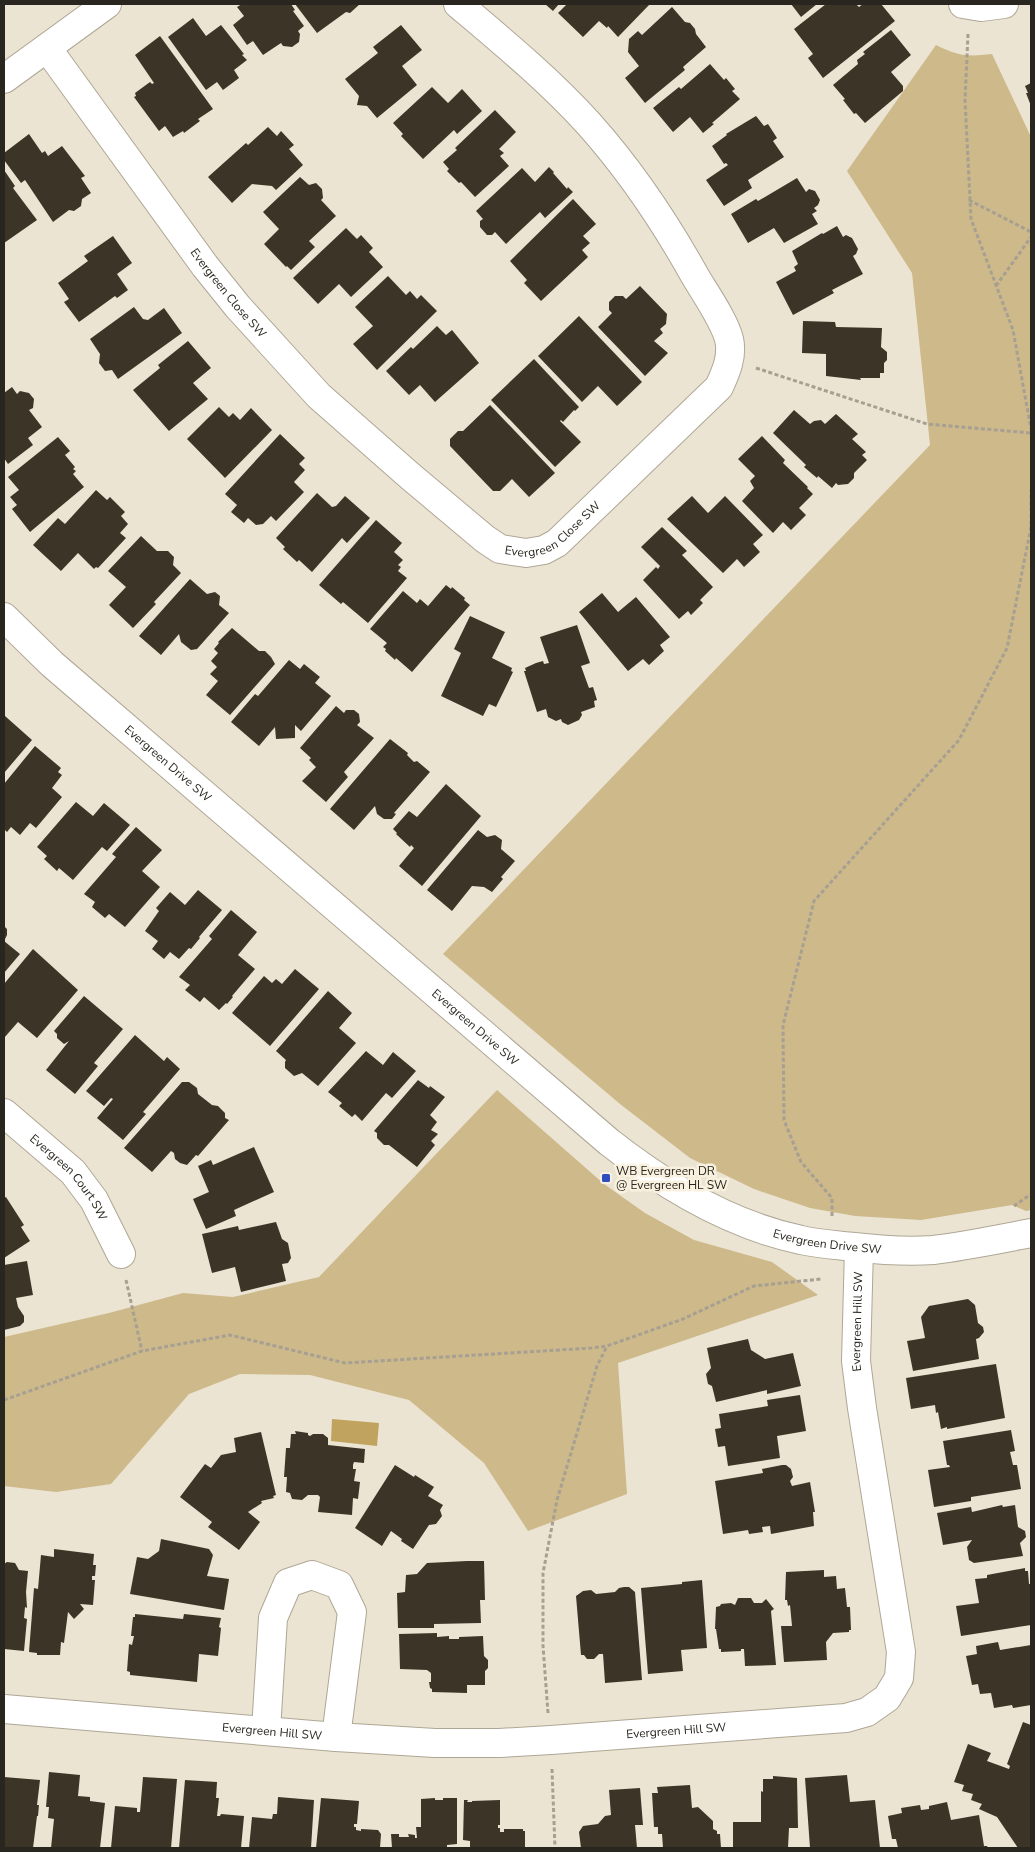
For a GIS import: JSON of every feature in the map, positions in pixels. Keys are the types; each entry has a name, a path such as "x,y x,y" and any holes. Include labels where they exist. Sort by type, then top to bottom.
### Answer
{"street":[{"path":"4,79 107,4"},
{"name":"Evergreen Close SW","path":"47,48 238,307 319,396 485,539 500,549 526,553 544,550 557,543 720,387 730,359 729,339 682,251 631,176 589,124 562,96 458,4"},
{"path":"966,5 981,7 1004,4"},
{"name":"Evergreen Drive SW","path":"4,617 52,664 594,1129 641,1167 717,1210 759,1227 800,1240 892,1251 934,1250 1031,1233"},
{"name":"Evergreen Court SW","path":"4,1113 73,1172 94,1200 120,1254"},
{"name":"Evergreen Hill SW","path":"4,1709 336,1737 435,1743 499,1743 550,1740 846,1718 867,1712 887,1698 899,1678 901,1652 856,1361 859,1248"},
{"path":"266,1730 273,1618 288,1583 312,1574 339,1585 352,1612 336,1737"}],"path":[{"path":"966,5 965,100 970,219 1013,330 1031,429"},
{"path":"969,200 1031,232"},
{"path":"996,286 1031,237"},
{"path":"730,359 927,424 1031,433"},
{"path":"832,1223 832,1198 801,1162 784,1120 783,1025 814,902 959,740 1007,648 1031,527 1031,490"},
{"path":"1014,1206 1031,1194"},
{"path":"120,1254 142,1351"},
{"path":"4,1400 142,1351 230,1335 345,1363 607,1346 683,1319 754,1286 821,1279"},
{"path":"555,1848 543,1646 543,1573 558,1500 597,1366 607,1346"}],"shaded area":[{"path":"936,45 963,55 992,54 1031,137 1031,1210 1026,1211 1012,1205 921,1220 855,1216 810,1208 754,1189 690,1158 620,1104 443,954 930,445 912,273 847,171"},
{"path":"497,1090 604,1184 645,1213 694,1240 772,1262 818,1295 618,1363 627,1494 528,1531 484,1463 409,1400 310,1375 240,1374 189,1394 111,1484 56,1492 4,1486 4,1337 109,1313 183,1293 233,1297 319,1277"},
{"path":"332,1419 379,1423 377,1446 331,1441"}],"building":[{"path":"242,4 291,4 295,10 293,11 304,26 298,31 300,34 299,42 292,47 283,46 281,43 263,55 253,41 247,45 233,25 244,16 237,7"},
{"path":"295,4 360,4 350,13 346,12 317,33"},
{"path":"545,4 559,4 553,11"},
{"path":"567,4 650,4 618,37 608,26 607,28 599,21 583,37 558,13"},
{"path":"791,4 817,4 801,17"},
{"path":"826,4 856,4 859,7 863,4 881,4 895,21 823,78 808,58 813,54 794,29"},
{"path":"672,7 685,22 690,23 706,47 683,67 685,70 645,103 625,78 639,66 628,52 629,39 638,31 642,35"},
{"path":"193,18 206,36 221,25 247,60 234,70 239,78 223,90 217,82 206,90 168,37"},
{"path":"401,25 422,50 402,66 417,85 377,118 367,106 357,105 359,96 345,79 378,53 373,47"},
{"path":"891,30 911,55 891,72 903,86 903,91 865,123 856,113 854,114 843,100 845,99 833,85 858,64 857,60 865,54 863,52"},
{"path":"160,36 213,109 198,119 200,121 184,133 183,131 173,137 165,126 159,131 134,97 136,96 135,93 150,82 154,83 135,55"},
{"path":"710,64 724,80 726,78 735,89 732,91 740,99 703,133 690,117 673,132 653,108 679,87 681,89"},
{"path":"1031,83 1031,106 1025,86"},
{"path":"432,87 448,103 462,89 482,111 457,134 454,130 423,159 401,136 403,134 393,123"},
{"path":"495,110 516,132 499,149 504,153 500,156 509,166 475,197 447,171 449,169 443,162"},
{"path":"756,116 764,126 768,124 777,138 773,141 784,157 748,180 752,188 724,206 706,180 728,165 724,164 712,146 726,134"},
{"path":"268,127 277,136 281,131 294,145 289,149 303,165 276,190 272,186 252,184 232,203 208,177 246,143 248,145"},
{"path":"29,134 42,153 45,151 48,156 62,146 85,176 81,178 91,193 82,199 81,206 74,211 69,210 53,222 25,180 21,183 4,160 4,153"},
{"path":"549,167 567,189 568,187 573,192 545,218 540,212 506,244 495,232 492,235 487,235 480,227 480,221 483,219 476,211 522,168 535,182"},
{"path":"4,170 15,186 13,188 37,220 4,243"},
{"path":"300,177 309,185 316,183 322,189 323,198 321,200 336,216 309,241 315,247 291,270 264,244 279,229 263,212"},
{"path":"797,178 806,192 809,189 815,191 820,200 814,208 817,211 812,214 818,224 784,243 774,228 748,243 731,214 756,199 758,201"},
{"path":"573,199 596,224 583,236 590,243 582,250 588,257 541,301 524,283 527,280 510,261"},
{"path":"837,226 843,237 846,235 852,238 858,249 853,256 863,274 832,290 834,293 793,315 776,282 796,271 794,267 798,264 792,251"},
{"path":"346,228 357,239 361,235 373,248 369,252 383,267 351,297 339,284 318,304 293,278"},
{"path":"113,236 132,263 117,274 128,290 117,298 115,296 79,322 64,302 69,299 58,283 88,261 84,256"},
{"path":"388,276 406,295 410,291 417,299 421,295 437,311 377,370 353,344 373,326 355,307"},
{"path":"640,286 667,314 666,324 660,329 663,333 654,341 668,353 645,376 598,327 612,313 609,310 609,302 615,296 623,296 626,299"},
{"path":"134,307 143,319 148,320 164,308 182,333 118,379 112,370 105,371 99,363 100,354 90,339"},
{"path":"579,316 642,382 617,406 598,386 582,402 538,356"},
{"path":"803,321 835,322 836,327 882,328 881,347 887,352 884,373 880,373 880,378 860,378 861,380 826,376 826,354 802,353"},
{"path":"437,326 446,335 452,330 479,363 435,402 420,385 409,395 386,371"},
{"path":"188,341 211,368 193,383 208,399 169,431 133,390 160,368 158,365"},
{"path":"534,359 579,407 563,422 560,421 581,442 555,467 491,400"},
{"path":"12,387 17,394 20,391 29,393 34,399 33,408 29,410 42,427 28,438 33,445 8,464 4,458 4,393"},
{"path":"490,405 555,473 529,497 512,479 500,491 493,491 450,446 450,439 458,431 463,431"},
{"path":"219,407 229,417 233,413 240,420 251,408 272,430 225,478 187,439"},
{"path":"794,410 810,424 821,420 825,424 836,414 858,434 852,439 866,452 862,455 867,460 854,473 854,478 848,484 838,485 836,483 832,488 818,476 817,478 804,467 806,465 773,433"},
{"path":"280,434 305,458 299,464 305,470 294,482 304,492 276,521 271,516 263,524 256,525 248,518 244,523 231,512 237,505 225,494"},
{"path":"762,436 785,460 783,463 813,494 799,508 806,515 791,530 783,522 773,533 742,501 754,488 750,481 755,476 738,459"},
{"path":"58,437 70,451 65,455 75,467 73,469 76,471 73,474 84,487 30,532 12,509 17,505 10,497 19,490 8,477"},
{"path":"96,490 107,500 110,497 125,512 121,516 128,524 120,533 126,538 98,568 94,569 78,553 61,571 33,545 58,518 65,524"},
{"path":"317,493 332,507 336,506 345,496 370,518 347,543 342,538 312,572 283,549 285,547 276,538"},
{"path":"692,496 708,513 725,496 763,535 753,544 760,552 744,567 737,559 723,573 667,519"},
{"path":"376,520 402,543 394,552 403,560 398,565 401,567 398,571 407,578 368,623 343,602 341,604 319,585"},
{"path":"662,527 687,551 682,555 713,587 700,600 703,603 691,615 688,611 679,619 643,580 656,567 658,569 660,566 641,547"},
{"path":"141,536 157,551 168,551 174,557 173,565 181,573 154,602 156,604 133,628 109,605 126,587 108,571"},
{"path":"190,579 207,594 215,592 220,596 219,605 229,613 197,649 191,650 181,642 179,634 161,655 139,636"},
{"path":"446,585 451,589 452,587 470,605 412,672 385,651 386,649 383,647 387,643 370,629 403,591 417,603 420,599 428,606"},
{"path":"602,593 618,612 636,597 670,637 660,645 664,651 649,665 643,659 628,671 579,612"},
{"path":"470,616 505,632 492,658 512,668 511,671 513,672 496,707 489,704 483,716 441,696 461,653 454,649"},
{"path":"577,625 590,663 581,666 589,688 593,687 597,700 594,701 595,707 581,712 582,715 579,720 568,725 562,722 561,719 556,721 548,717 546,709 537,712 524,671 526,671 525,668 536,663 543,661 544,664 549,663 540,637"},
{"path":"232,628 259,651 265,651 275,664 230,715 206,695 218,681 210,674 217,667 211,661 218,653 214,649 218,642"},
{"path":"289,660 300,669 304,664 320,677 315,683 331,696 301,731 295,725 295,738 276,739 275,727 259,746 231,722 255,694 258,696"},
{"path":"336,706 344,713 346,710 354,710 359,714 360,722 357,725 374,738 344,772 348,777 326,802 302,781 316,767 309,760 311,758 300,748"},
{"path":"5,716 32,740 4,773 4,718"},
{"path":"390,739 408,753 407,755 414,762 417,761 430,772 394,813 396,814 392,819 384,819 377,814 375,806 354,830 330,809"},
{"path":"35,746 61,768 58,772 62,775 52,788 62,797 36,828 30,823 20,835 11,827 7,832 4,829 4,784"},
{"path":"446,784 481,816 422,886 399,866 414,848 411,845 410,847 393,829 409,811 417,817"},
{"path":"76,802 93,816 104,803 130,825 107,851 102,847 73,880 59,868 57,871 44,859 47,856 37,847"},
{"path":"136,827 162,850 142,871 160,887 125,927 109,914 105,918 92,907 95,902 84,894 116,857 112,854"},
{"path":"478,830 487,837 495,835 502,840 501,849 515,861 501,877 503,879 492,892 484,887 472,886 452,911 427,890"},
{"path":"198,890 222,910 191,949 189,948 179,959 170,952 164,959 152,949 158,941 145,931 159,911 156,908 170,892 185,905"},
{"path":"231,910 257,932 238,955 255,969 227,1004 219,1010 204,997 200,1002 185,990 190,985 179,977 212,939 209,936"},
{"path":"4,926 7,929 7,935 4,941"},
{"path":"4,941 20,954 4,973"},
{"path":"33,949 78,990 37,1038 18,1022 4,1038 4,984"},
{"path":"295,969 319,989 270,1046 232,1013 264,976 272,983 276,979 282,984"},
{"path":"328,991 352,1013 339,1028 356,1043 318,1086 302,1073 294,1076 285,1068 286,1060 276,1051"},
{"path":"84,996 123,1029 94,1063 98,1066 75,1094 46,1070 69,1041 64,1044 57,1038 57,1034 54,1031"},
{"path":"135,1035 164,1061 167,1057 180,1069 143,1112 146,1114 123,1140 97,1118 113,1099 111,1098 104,1106 86,1091"},
{"path":"366,1051 383,1065 393,1052 416,1071 392,1098 386,1093 362,1121 355,1114 352,1117 339,1106 342,1103 328,1092"},
{"path":"418,1080 445,1097 430,1115 437,1122 431,1130 438,1134 431,1141 435,1145 417,1167 389,1145 384,1145 377,1138 377,1133 374,1131"},
{"path":"182,1082 189,1082 197,1088 198,1094 212,1105 218,1106 225,1113 225,1118 229,1120 198,1156 196,1155 187,1165 175,1159 174,1153 171,1151 152,1172 124,1148"},
{"path":"254,1147 274,1192 234,1210 236,1216 206,1229 193,1199 209,1192 198,1166 211,1160 213,1165"},
{"path":"6,1197 24,1225 21,1227 30,1241 4,1258 4,1198"},
{"path":"276,1222 282,1239 288,1243 291,1258 288,1263 282,1264 286,1281 241,1292 235,1267 212,1273 202,1234 238,1226 239,1230"},
{"path":"27,1261 33,1295 16,1298 18,1307 24,1316 24,1322 20,1326 4,1330 4,1265"},
{"path":"968,1299 975,1305 978,1323 983,1327 984,1332 976,1339 979,1359 913,1371 907,1341 925,1338 921,1317 929,1306"},
{"path":"748,1339 751,1350 765,1359 793,1353 801,1386 767,1394 767,1390 716,1402 712,1386 708,1384 706,1374 711,1368 707,1348"},
{"path":"996,1364 1005,1418 941,1429 935,1405 911,1409 906,1378"},
{"path":"800,1395 806,1431 777,1436 780,1458 728,1466 725,1446 718,1447 715,1429 721,1428 719,1414 768,1406 767,1400"},
{"path":"1011,1430 1015,1451 1010,1452 1013,1465 1017,1465 1021,1489 971,1497 971,1501 934,1507 928,1470 950,1467 947,1465 943,1441"},
{"path":"295,1431 308,1433 310,1436 313,1434 323,1434 328,1438 328,1445 365,1449 364,1463 354,1462 353,1465 353,1469 356,1469 354,1481 360,1482 358,1499 353,1498 352,1515 318,1512 320,1497 318,1495 308,1495 302,1500 292,1499 290,1493 286,1492 287,1477 284,1477 286,1448 290,1448 291,1434 296,1434"},
{"path":"261,1432 276,1495 273,1496 274,1498 261,1501 262,1503 248,1512 260,1522 239,1550 208,1527 212,1522 180,1497 205,1464 211,1468 221,1455 236,1452 234,1438"},
{"path":"395,1465 434,1487 428,1496 443,1505 440,1510 442,1516 436,1524 429,1525 413,1549 391,1531 382,1546 355,1528"},
{"path":"786,1465 791,1469 793,1477 790,1481 792,1486 810,1482 815,1512 813,1512 814,1526 771,1534 770,1526 762,1527 763,1532 749,1534 748,1530 723,1534 715,1481 763,1473 762,1469"},
{"path":"1002,1505 1003,1507 1015,1505 1018,1527 1025,1531 1026,1537 1020,1543 1023,1556 974,1563 969,1560 967,1547 972,1540 943,1545 937,1513 971,1507 972,1512"},
{"path":"161,1539 209,1549 213,1555 207,1576 229,1579 224,1610 130,1594 137,1557 148,1559 159,1551"},
{"path":"54,1549 94,1554 93,1565 96,1565 95,1576 92,1576 92,1580 95,1580 93,1605 80,1604 84,1609 74,1619 68,1612 64,1643 61,1642 60,1655 37,1655 37,1653 29,1652 34,1588 38,1589 41,1555 54,1557"},
{"path":"484,1561 485,1600 480,1600 481,1623 434,1624 434,1628 398,1628 397,1593 405,1592 406,1575 417,1574 427,1563"},
{"path":"7,1562 15,1563 19,1570 28,1571 27,1608 25,1607 24,1618 27,1619 24,1651 4,1649 4,1564"},
{"path":"1025,1568 1025,1571 1028,1571 1029,1584 1031,1584 1031,1625 961,1636 956,1606 979,1603 975,1579 987,1578 987,1575"},
{"path":"824,1570 824,1577 836,1576 837,1589 845,1588 847,1607 850,1607 851,1630 849,1632 833,1633 826,1642 827,1660 784,1662 781,1626 792,1626 790,1605 788,1606 787,1600 785,1600 786,1572"},
{"path":"702,1580 707,1648 681,1650 683,1671 648,1674 641,1588"},
{"path":"629,1587 635,1592 642,1680 605,1683 603,1654 599,1654 594,1659 587,1659 584,1655 581,1655 576,1596 583,1591 591,1590 596,1594 615,1592 619,1588"},
{"path":"738,1598 751,1598 754,1603 762,1603 766,1599 774,1609 771,1611 776,1665 745,1666 744,1649 741,1649 741,1651 721,1652 721,1649 719,1649 715,1629 716,1607 721,1604 731,1603 735,1605"},
{"path":"135,1614 183,1619 184,1614 221,1618 218,1656 199,1654 197,1682 130,1675 130,1672 127,1671 129,1644 132,1645 134,1636 131,1636"},
{"path":"437,1633 437,1637 449,1636 449,1639 483,1636 484,1656 488,1660 488,1668 485,1671 485,1685 467,1685 467,1693 432,1692 429,1682 431,1682 431,1673 427,1670 400,1669 399,1634"},
{"path":"998,1642 1000,1650 1031,1645 1031,1705 1013,1708 1012,1705 994,1708 991,1693 980,1694 978,1684 972,1685 966,1656 977,1654 976,1646"},
{"path":"1023,1722 1031,1725 1031,1848 1018,1848 997,1817 979,1809 982,1804 971,1800 973,1794 962,1791 964,1785 954,1782 968,1744 991,1753 987,1761 1009,1769 1010,1766 1007,1764"},
{"path":"49,1772 80,1775 78,1796 90,1797 90,1801 105,1803 100,1848 51,1848 54,1819 48,1818 49,1807 46,1807"},
{"path":"847,1775 850,1802 875,1800 880,1848 810,1848 805,1778"},
{"path":"773,1776 797,1778 798,1828 789,1828 788,1848 733,1848 733,1822 761,1822 763,1779 773,1779"},
{"path":"4,1777 40,1780 37,1805 39,1805 38,1816 33,1848 4,1848"},
{"path":"143,1777 177,1779 171,1848 111,1848 115,1806 137,1808 137,1812 140,1812"},
{"path":"185,1780 217,1782 216,1798 219,1798 217,1816 221,1814 244,1816 241,1848 179,1848"},
{"path":"690,1785 692,1808 698,1807 713,1821 713,1829 717,1831 717,1834 720,1834 721,1848 663,1848 662,1834 658,1834 658,1827 654,1827 652,1793 658,1793 657,1787"},
{"path":"640,1788 643,1825 635,1825 637,1848 581,1848 579,1832 583,1826 598,1824 605,1816 611,1815 609,1790"},
{"path":"278,1797 314,1800 311,1848 249,1848 252,1817 272,1819 273,1814 277,1814"},
{"path":"321,1798 359,1801 357,1824 354,1824 354,1827 356,1827 356,1830 361,1831 361,1829 378,1830 381,1834 380,1848 316,1848"},
{"path":"435,1798 435,1800 443,1800 443,1798 457,1798 457,1844 447,1845 447,1848 392,1848 391,1834 399,1834 399,1837 409,1837 408,1834 415,1835 415,1838 417,1838 416,1827 421,1827 421,1799"},
{"path":"464,1800 472,1802 500,1800 500,1825 498,1825 498,1828 500,1828 500,1832 504,1832 504,1829 523,1829 525,1831 525,1848 470,1848 470,1841 463,1840"},
{"path":"947,1802 951,1820 979,1815 984,1846 988,1848 898,1848 896,1839 892,1839 888,1816 902,1813 901,1808 920,1805 921,1810 929,1809 929,1806"}],"place":[{"name":"WB Evergreen DR @ Evergreen HL SW","path":"606,1178"}]}
